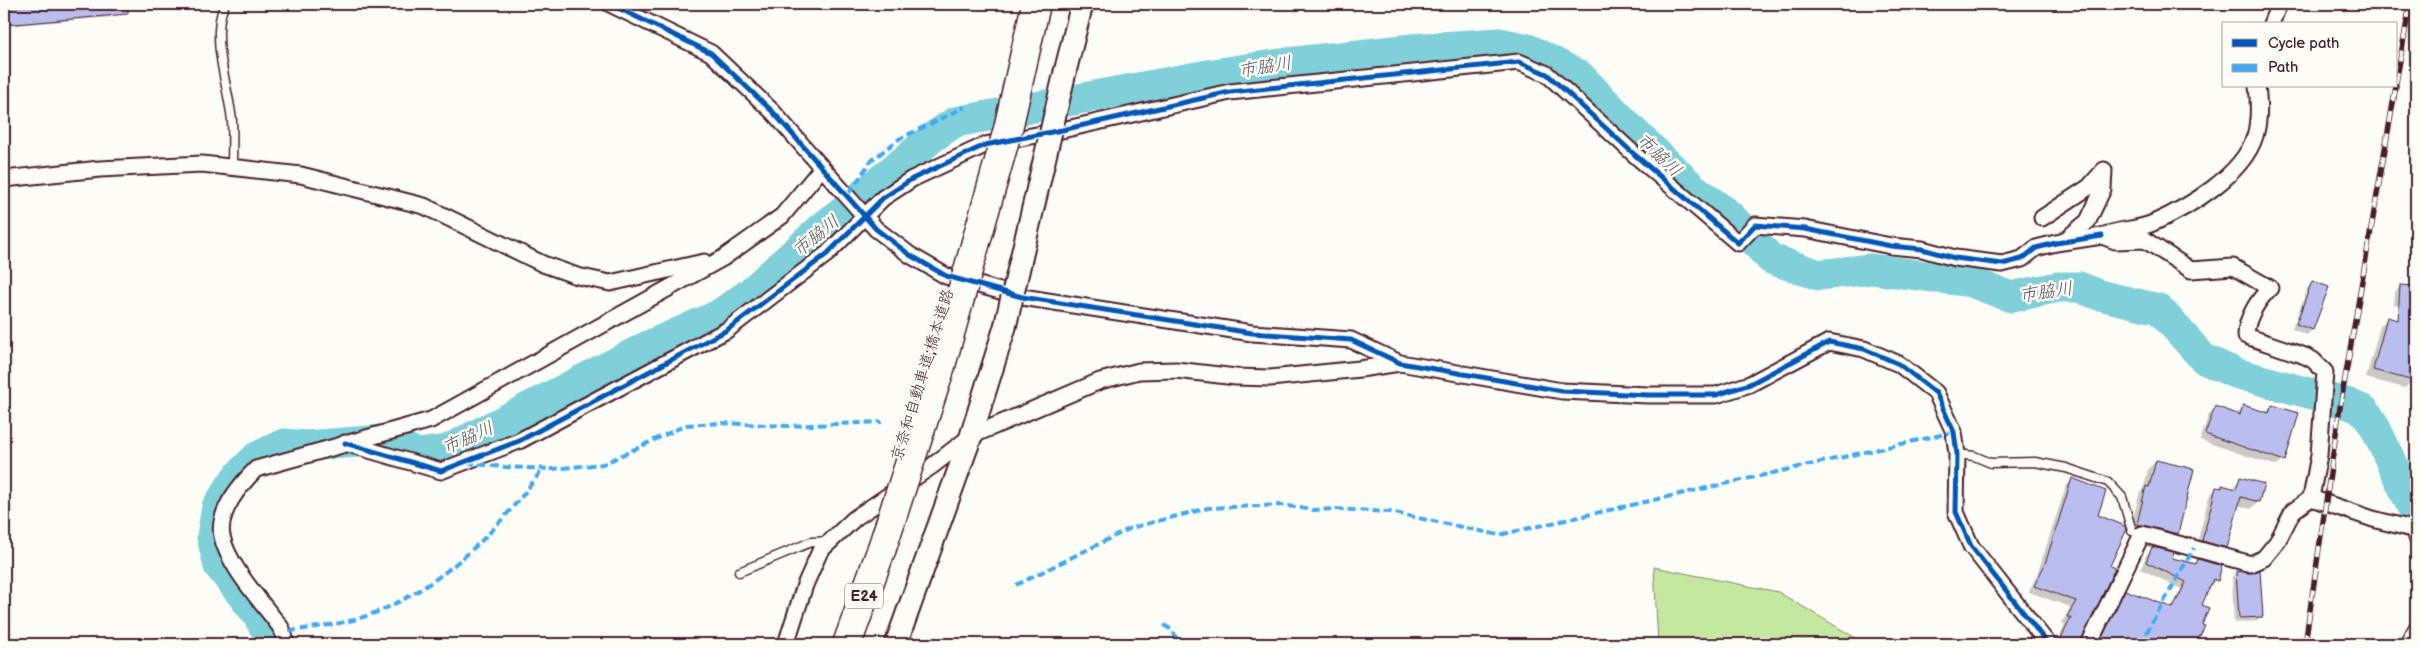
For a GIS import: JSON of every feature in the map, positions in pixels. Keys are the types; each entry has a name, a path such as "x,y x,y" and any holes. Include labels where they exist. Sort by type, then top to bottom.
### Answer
{"highway":[{"name":"京奈和自動車道;橋本道路","path":"847,644 882,548 938,376 1003,148 1036,4"}],"street":[{"path":"610,4 711,53 773,112 876,230 910,255 946,276 988,289 1022,297 1252,333 1351,340 1400,362 1562,391 1648,396 1716,395 1750,384 1829,342 1864,349 1900,364 1936,393 1954,432 1957,454 1956,512 1971,546 2048,644"},
{"path":"896,644 971,436 1005,327 1082,4"},
{"path":"2272,22 2279,4"},
{"path":"345,443 441,471 519,441 727,330 827,254 883,198 912,179 984,145 1062,130 1230,92 1519,62 1547,74 1635,155 1738,243 1755,225 1805,229 1891,246 1922,249 1955,258 2002,264 2022,259 2036,248 2064,241 2102,236 2154,222 2192,203 2222,181 2249,150 2255,136 2259,117 2257,88"},
{"path":"4,179 100,169 202,164 301,175 424,206 543,264 577,276 610,283 723,258"},
{"path":"284,644 283,631 237,570 222,535 226,512 236,489 256,469 430,420 723,258 782,216 821,169"},
{"path":"2042,218 2089,187 2104,170 2104,189 2088,221 2064,241"},
{"path":"2088,644 2142,534 2251,564 2264,558 2277,542 2294,511 2311,498 2319,454 2324,372 2313,360 2305,356 2246,336 2248,323 2258,300 2270,288 2232,267 2191,270 2145,240 2115,241 2102,236"},
{"path":"786,644 820,551 855,518 932,466 971,436 1100,381 1140,371 1176,370 1236,377 1270,378 1350,370 1400,362"},
{"path":"2311,498 2413,530"}],"lane":[{"path":"225,4 221,12 219,36 232,121 232,168"},
{"path":"1957,454 1974,456 1991,463 2043,464 2066,468 2108,482 2122,497 2132,531 2142,534"},
{"path":"2413,530 2416,547"},
{"path":"739,572 811,542 830,541"},
{"path":"2403,644 2416,622"}],"green space":[{"path":"1654,567 1778,592 1866,644 1658,644"}],"building":[{"path":"4,4 128,4 128,14 4,25"},
{"path":"2312,281 2329,287 2313,330 2296,324"},
{"path":"2400,285 2416,286 2416,373 2414,381 2373,370 2387,317 2398,320"},
{"path":"2243,405 2269,413 2272,405 2299,413 2285,461 2205,434 2215,406 2240,415"},
{"path":"2156,460 2194,469 2178,534 2137,524 2146,486 2149,487"},
{"path":"2240,477 2264,484 2259,502 2241,497 2227,548 2202,541 2216,487 2222,488 2222,485 2236,489"},
{"path":"2072,478 2106,491 2098,515 2125,526 2126,531 2110,566 2115,568 2080,644 2058,644 2071,618 2067,617 2076,601 2034,586 2045,564"},
{"path":"2152,547 2174,552 2172,558 2196,564 2198,559 2222,566 2218,581 2213,579 2202,605 2209,608 2202,625 2205,626 2196,644 2099,644 2125,590 2173,608 2186,582 2146,562"},
{"path":"2260,570 2263,617 2239,618 2236,571 2249,573"}],"waterway":[{"name":"市脇川","path":"271,644 271,639 257,614 219,566 212,537 217,507 236,478 257,457 284,444 306,446 382,440 419,454 447,450 646,347 719,315 750,293 823,227 933,137 955,122 1213,74 1287,63 1412,49 1499,43 1528,49 1580,76 1635,133 1692,187 1730,216 1771,259 1819,275 1871,269 1971,282 2011,297 2058,287 2079,287 2099,295 2159,309 2204,359 2235,373 2349,404 2365,411 2374,425 2416,515"}],"railway":[{"path":"2398,72 2410,4"},
{"path":"2305,644 2339,413 2396,88"}],"marked path":[{"path":"849,193 871,161 899,139 965,107"},
{"path":"467,463 553,469 603,464 686,425 721,423 789,426 882,422"},
{"path":"1016,585 1131,528 1208,508 1282,505 1314,510 1335,509 1390,512 1499,535 1954,432"},
{"path":"289,631 332,625 357,619 385,609 412,595 462,559 484,538 506,515 543,468"},
{"path":"2140,644 2194,548"},
{"path":"1164,625 1173,631 1179,644"}],"cycle path":[{"path":"610,4 711,53 773,112 876,229 910,255 946,276 1022,297 1252,333 1351,340 1400,363 1562,391 1648,395 1716,395 1750,384 1829,342 1864,349 1899,364 1936,393 1954,432 1957,454 1956,512 1971,546 2048,644"},
{"path":"345,443 441,471 519,441 727,330 827,254 883,198 912,179 985,145 1062,130 1230,92 1519,62 1547,74 1635,155 1738,243 1755,225 1805,229 1891,246 1922,249 1955,258 2002,264 2022,259 2036,248 2102,236"}]}
